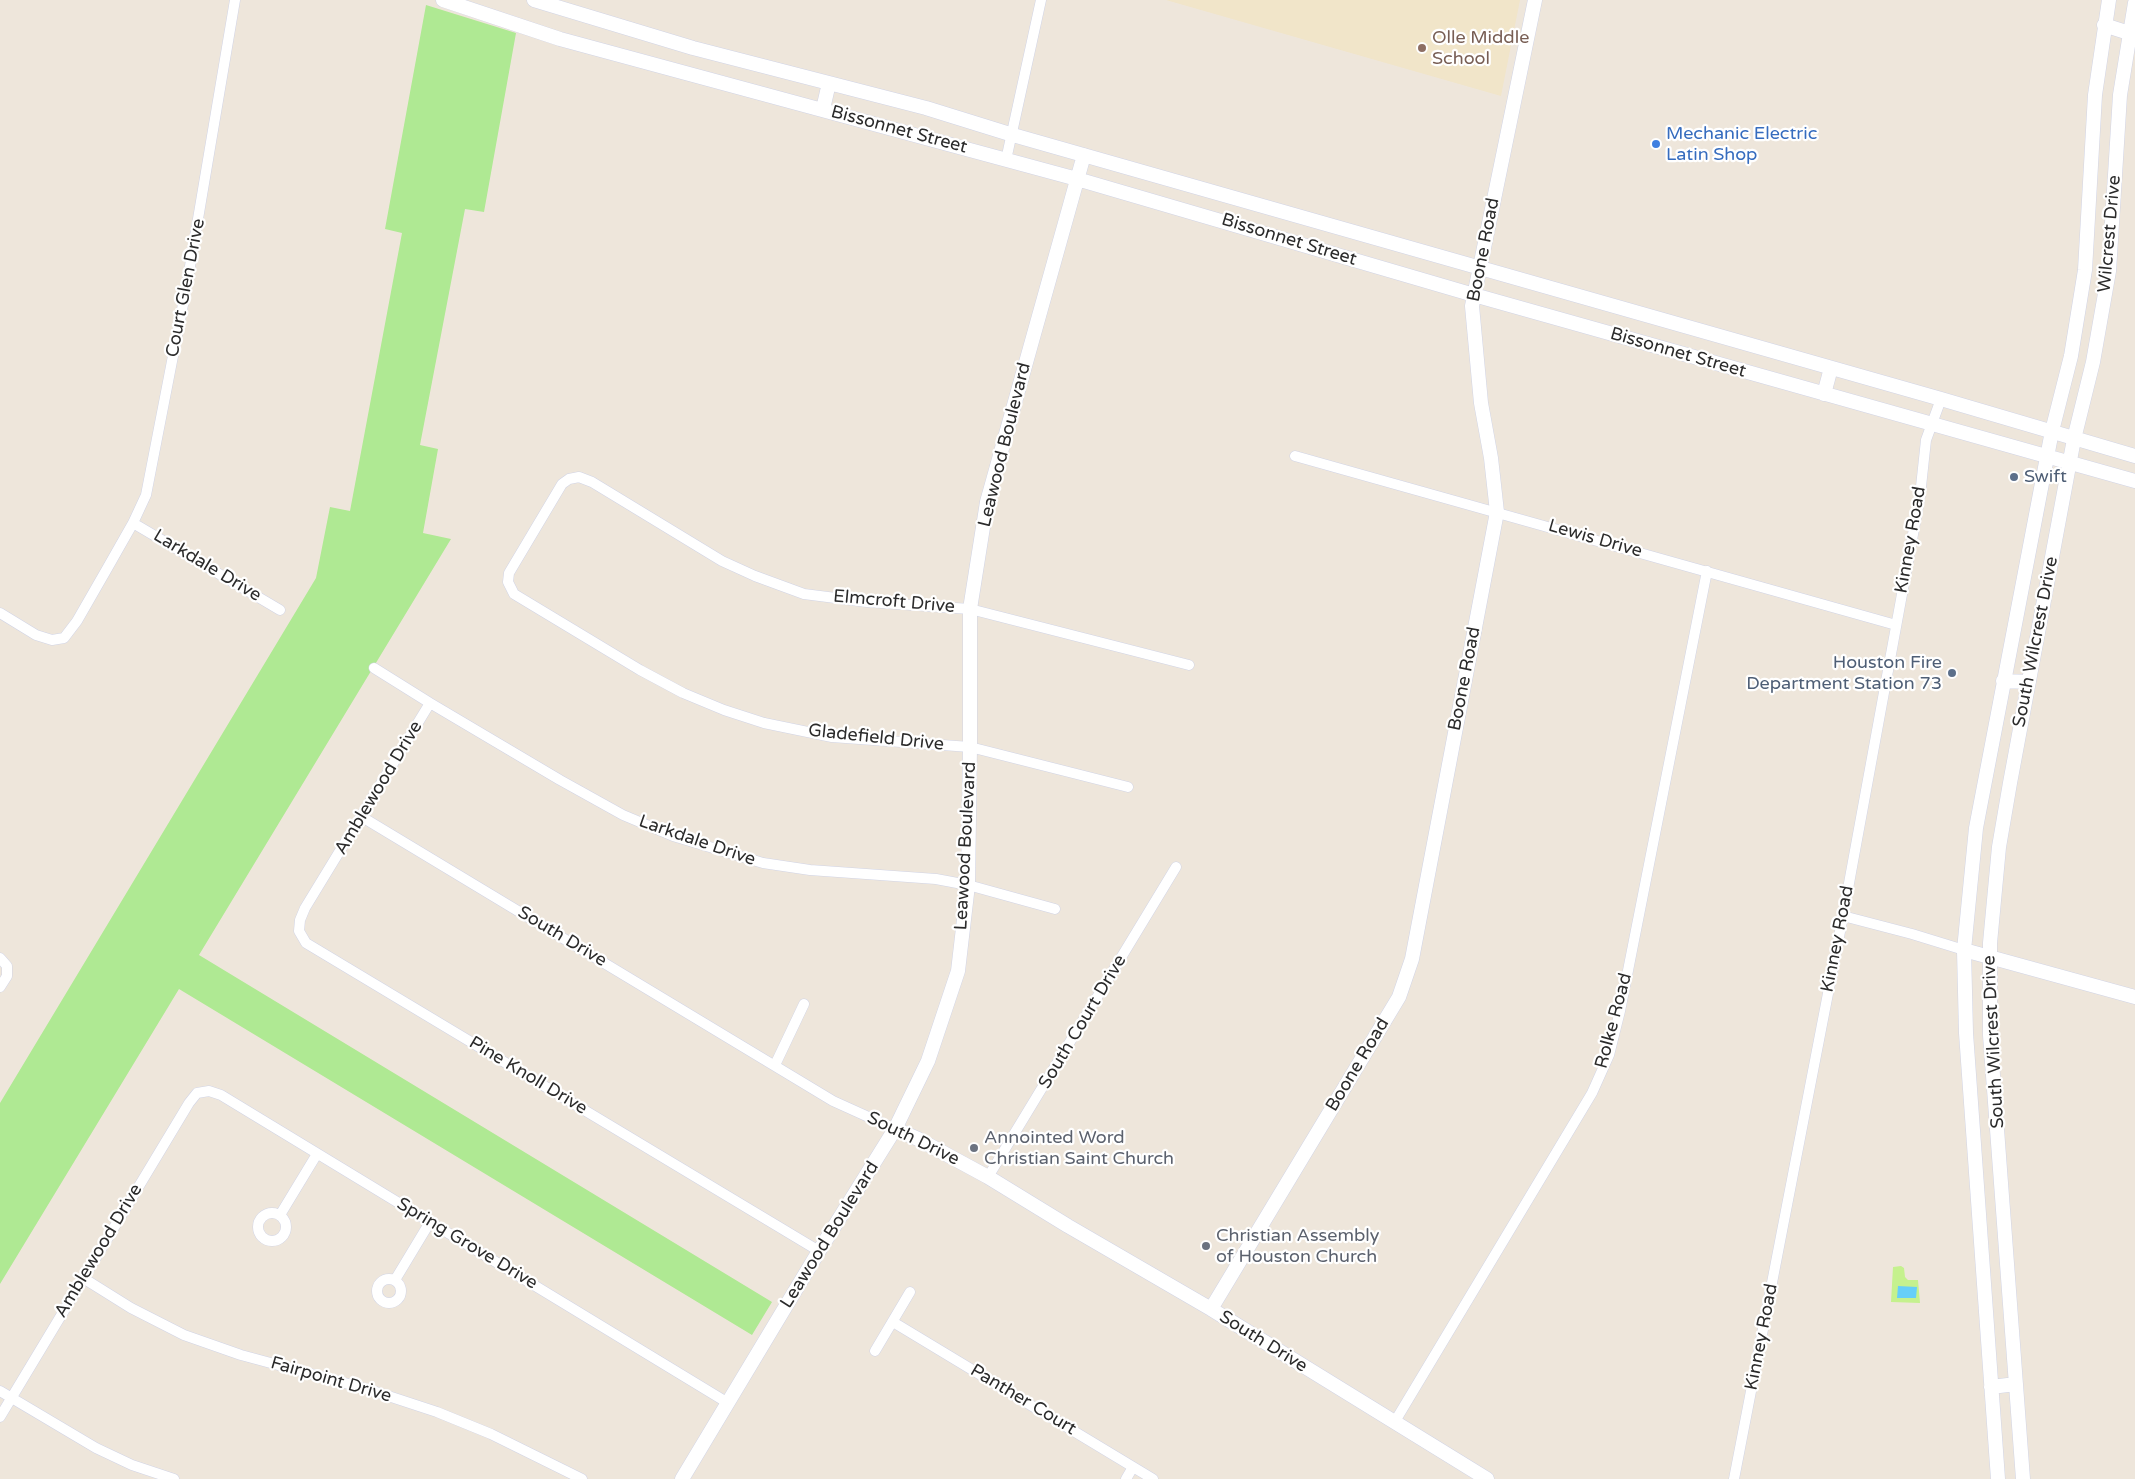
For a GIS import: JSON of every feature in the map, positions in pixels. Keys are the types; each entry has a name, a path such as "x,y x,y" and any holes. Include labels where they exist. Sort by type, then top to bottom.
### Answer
{"main road":[{"name":"Bissonnet Street","path":"443,0 560,39 1077,179 1474,295 2135,481"},
{"name":"Bissonnet Street","path":"534,0 693,48 926,108 1013,135 2135,456"},
{"name":"Boone Road","path":"1210,1309 1399,997 1412,959 1497,512 1491,458 1481,402 1472,306 1535,0"},
{"name":"Wilcrest Drive","path":"2048,455 2052,431 2071,356 2085,270 2095,95 2109,0"},
{"name":"Wilcrest Drive","path":"2070,462 2093,362 2109,270 2120,95 2135,3"},
{"path":"2104,25 2130,33"},
{"path":"824,109 829,83"},
{"path":"2093,144 2116,159"},
{"name":"Leawood Boulevard","path":"682,1479 895,1129 928,1060 958,971 968,885 970,608 987,502 1084,155"},
{"path":"2085,270 2109,270"},
{"path":"1824,394 1831,368"},
{"name":"South Wilcrest Drive","path":"1998,1479 1966,1033 1964,950 1976,828 2048,455"},
{"name":"South Wilcrest Drive","path":"2023,1479 1990,1035 1989,956 2000,839 2070,462"},
{"path":"2003,681 2029,682"},
{"path":"1964,950 2135,997"},
{"name":"South Drive","path":"895,1129 918,1139 988,1177 1210,1309 1487,1479"},
{"path":"1982,1246 2006,1244"},
{"path":"1991,1387 2016,1384"}],"street":[{"name":"Court Glen Drive","path":"0,614 36,635 52,640 64,638 77,621 108,567 146,495 191,265 235,0"},
{"path":"1006,160 1041,0"},
{"name":"Kinney Road","path":"1734,1479 1843,916 1920,496 1926,440 1941,399"},
{"name":"Lewis Drive","path":"1295,456 1896,625"},
{"name":"Elmcroft Drive","path":"556,619 514,594 508,582 509,573 562,484 569,479 579,477 616,496 722,561 755,576 798,591 867,602 970,608 1189,665"},
{"name":"Larkdale Drive","path":"133,522 280,610"},
{"name":"Rolke Road","path":"1394,1423 1592,1093 1609,1055 1624,992 1707,571"},
{"name":"Gladefield Drive","path":"556,619 640,670 683,693 724,710 764,723 832,737 970,747 1128,787"},
{"name":"Larkdale Drive","path":"374,668 430,704 623,815 672,836 763,863 810,870 936,879 968,885 1055,909"},
{"name":"Amblewood Drive","path":"328,872 430,704"},
{"name":"South Drive","path":"362,816 834,1101 895,1129"},
{"name":"South Court Drive","path":"988,1177 1176,866"},
{"name":"Pine Knoll Drive","path":"328,872 300,920 299,931 306,943 819,1251"},
{"path":"1843,916 1964,950"},
{"path":"0,958 7,966 7,976 0,987"},
{"path":"775,1065 804,1004"},
{"name":"Spring Grove Drive","path":"204,1092 209,1091 220,1095 728,1403"},
{"name":"Amblewood Drive","path":"0,1417 189,1103 197,1093 204,1092"},
{"path":"280,1215 317,1154"},
{"path":"395,1280 430,1222"},
{"name":"Fairpoint Drive","path":"83,1278 158,1324 184,1335 241,1355 367,1388 430,1410 499,1437 582,1479"},
{"path":"875,1351 910,1292"},
{"name":"Panther Court","path":"893,1322 1153,1479"},
{"path":"0,1391 102,1451 132,1465 174,1479"},
{"path":"1126,1479 1133,1467"}],"shaded area":[{"name":"Olle Middle School","path":"1166,0 1520,0 1501,96"}],"green space":[{"path":"426,5 516,33 484,212 465,209 420,445 438,449 423,533 451,539 199,955 772,1302 752,1335 179,989 0,1284 0,1103 316,578 330,507 350,511 402,233 385,229"},
{"path":"1901,1266 1904,1268 1905,1277 1908,1280 1918,1280 1920,1303 1891,1302 1893,1267"}],"water":[{"path":"1898,1286 1917,1287 1916,1298 1897,1298"}],"place":[{"name":"Olle Middle School","path":"1422,48"},
{"name":"Mechanic Electric Latin Shop","path":"1656,144"},
{"name":"Swift","path":"2014,477"},
{"name":"Houston Fire Department Station 73","path":"1952,673"},
{"name":"Annointed Word Christian Saint Church","path":"974,1148"},
{"name":"Christian Assembly of Houston Church","path":"1206,1246"}]}
